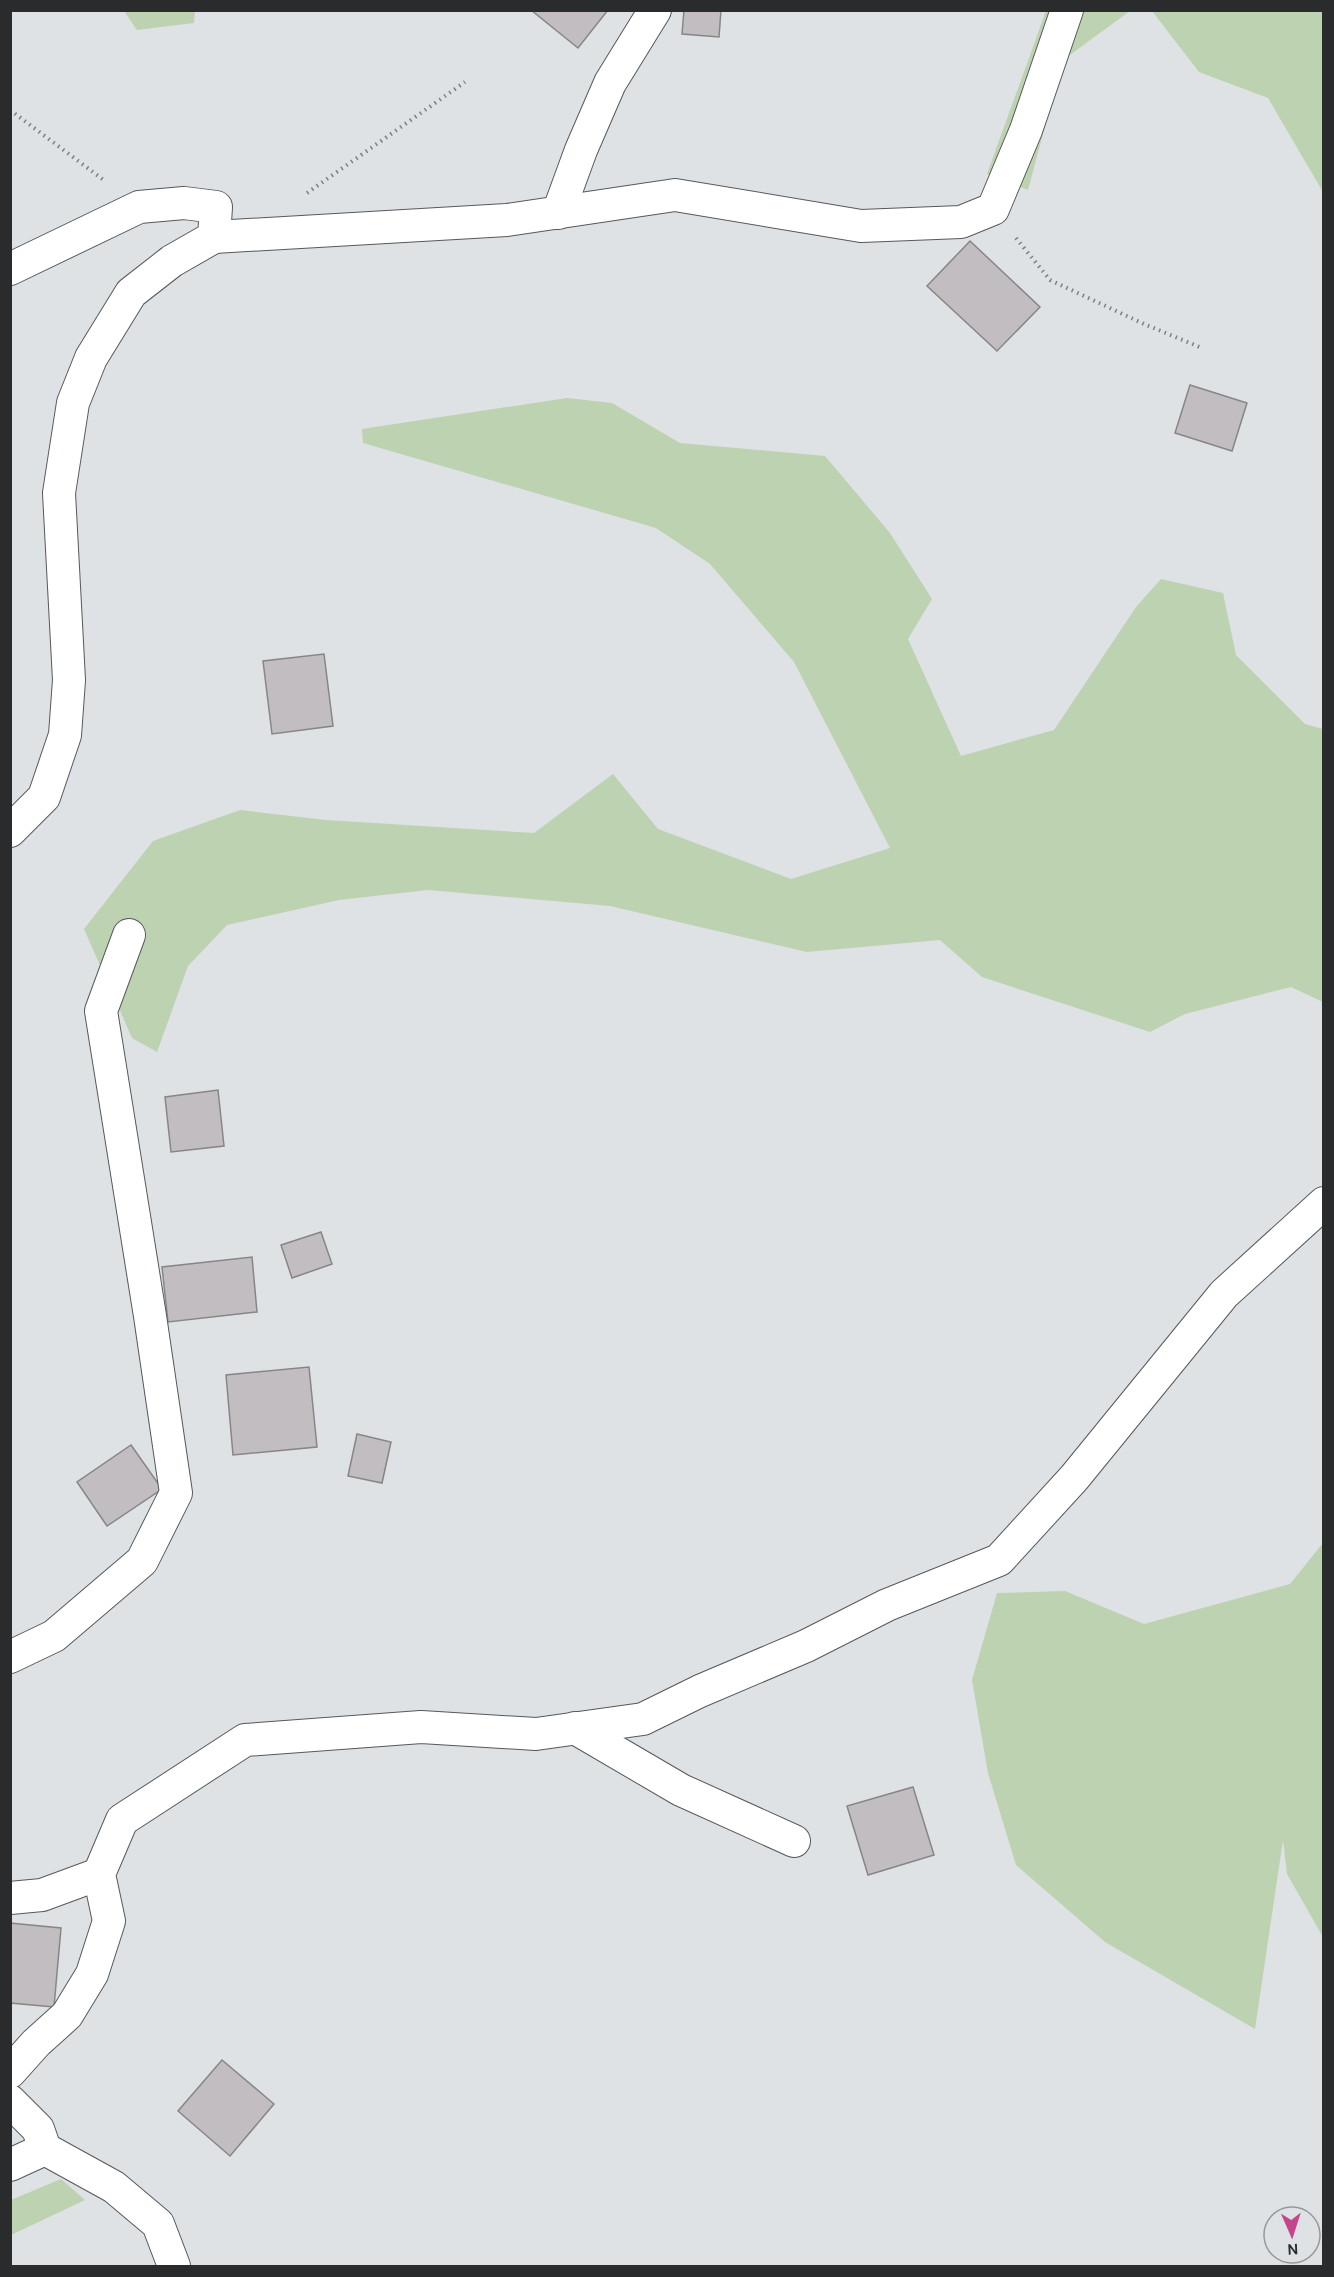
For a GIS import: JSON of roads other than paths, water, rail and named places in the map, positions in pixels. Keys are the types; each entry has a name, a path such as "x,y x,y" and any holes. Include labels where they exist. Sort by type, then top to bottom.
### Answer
{"street":[{"path":"558,213 581,150 610,83 655,10"},
{"path":"10,831 44,797 65,735 69,680 59,493 73,404 92,358 131,293 172,261 214,237 507,220 675,195 861,226 961,222 993,209 1026,130 1067,10"},
{"path":"10,269 140,207 184,203 216,207 214,237"},
{"path":"10,1673 142,1561 176,1493 101,1011 129,935"},
{"path":"10,2072 36,2043 67,2015 92,1974 110,1922 99,1874 122,1820 245,1740 421,1727 536,1734 643,1719 700,1691 806,1646 887,1605 999,1560 1074,1478 1224,1294 1323,1203"},
{"path":"10,1657 54,1636"},
{"path":"575,1728 681,1790 794,1841"},
{"path":"10,1899 42,1896 99,1874"},
{"path":"10,2101 38,2129 45,2149 114,2187 158,2224 174,2266"},
{"path":"10,2165 45,2149"}]}
